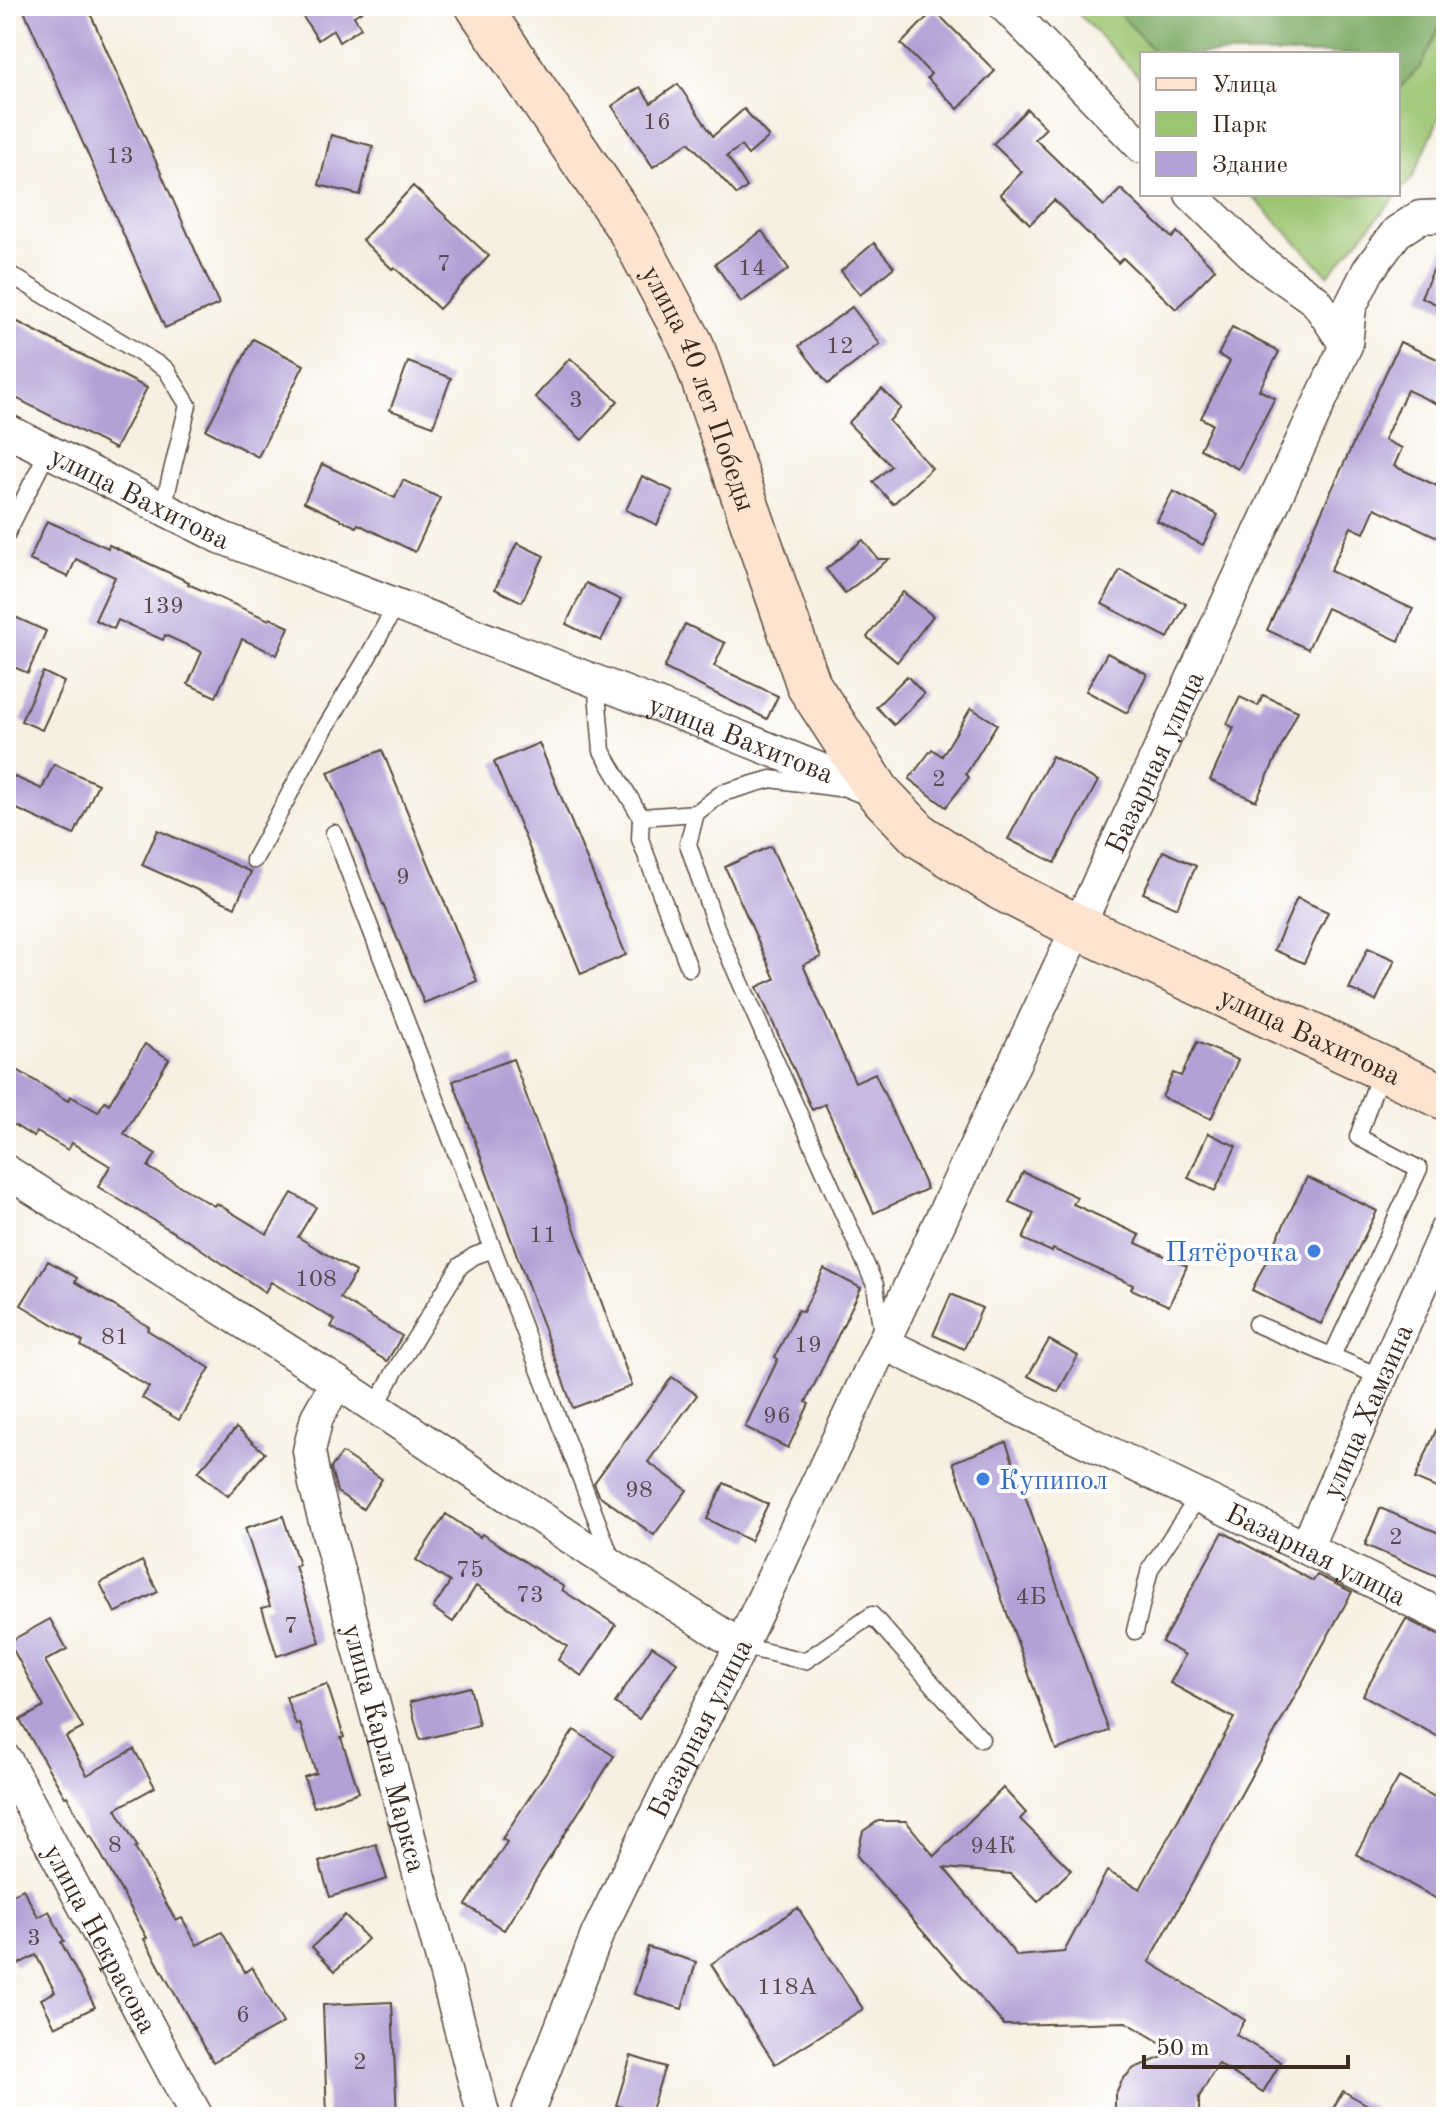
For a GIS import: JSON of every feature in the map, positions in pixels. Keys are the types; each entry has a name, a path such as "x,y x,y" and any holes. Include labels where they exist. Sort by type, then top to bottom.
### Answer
{"street":[{"name":"улица 40 лет Победы","path":"478,6 630,230 691,344 809,686 879,793"},
{"path":"1005,6 1140,145"},
{"path":"1193,196 1260,261 1316,301 1346,345"},
{"name":"Базарная улица","path":"526,2117 597,1935 741,1646 1346,345 1350,307 1368,271 1397,232 1420,217 1446,216"},
{"name":"улица Вахитова","path":"6,430 220,537 879,793 920,836 1001,888 1078,927 1446,1098"},
{"path":"6,1171 337,1382 615,1567 741,1646"},
{"name":"улица Хамзина","path":"1306,1548 1446,1230"},
{"name":"Базарная улица","path":"883,1343 1446,1618"},
{"name":"улица Карла Маркса","path":"337,1382 317,1417 309,1451 315,1484 484,2117"},
{"name":"улица Некрасова","path":"6,1760 197,2117"}],"lane":[{"path":"6,272 166,369 188,405 163,508"},
{"path":"6,535 48,451"},
{"path":"254,860 396,605"},
{"path":"596,681 602,751 641,817 640,839 689,968"},
{"path":"641,817 696,813 722,793 771,779 879,793"},
{"path":"696,813 688,844 700,882 716,927 875,1285 883,1343"},
{"path":"334,833 615,1567"},
{"path":"1332,1356 1419,1169 1358,1137 1382,1069"},
{"path":"375,1408 460,1266 474,1256 493,1249"},
{"path":"1256,1324 1381,1377"},
{"path":"1135,1631 1150,1569 1199,1496"},
{"path":"741,1646 805,1661 872,1615 981,1739"}],"green space":[{"path":"1071,6 1446,6 1446,102 1413,177 1400,192 1400,52 1140,52 1140,78"},
{"path":"1113,6 1446,6 1446,14 1421,66 1400,88 1400,52 1154,52"},
{"path":"1252,196 1397,196 1328,275"}],"building":[{"path":"22,6 87,6 219,304 165,328"},
{"path":"296,6 370,6 354,16 361,28 339,42 333,30 318,40"},
{"path":"934,10 995,71 958,109 927,78 931,74 901,44"},
{"path":"678,84 713,136 744,109 769,137 748,155 741,146 727,156 747,187 737,195 689,142 653,167 612,106 640,87 651,103"},
{"path":"1027,109 1046,128 1035,139 1104,206 1121,189 1172,238 1177,232 1215,269 1176,309 1123,258 1118,263 1054,200 1030,224 1000,194 1022,172 993,144"},
{"path":"331,135 373,146 360,195 319,185"},
{"path":"413,186 489,256 439,309 362,240"},
{"path":"762,231 789,269 741,302 715,264"},
{"path":"1446,242 1446,309 1421,297"},
{"path":"874,243 894,267 860,295 841,271"},
{"path":"852,307 880,344 828,384 799,346"},
{"path":"6,316 147,388 115,449 6,393"},
{"path":"1232,327 1279,352 1259,390 1275,398 1238,469 1200,449 1212,424 1201,418 1230,361 1218,355"},
{"path":"253,339 304,365 258,457 206,430"},
{"path":"1400,342 1446,363 1446,384 1437,404 1407,390 1384,440 1402,448 1394,466 1446,490 1446,541 1375,508 1364,533 1351,527 1330,571 1413,609 1399,641 1327,608 1308,649 1267,630"},
{"path":"570,358 618,401 582,440 535,397"},
{"path":"408,362 451,378 433,426 390,410"},
{"path":"882,389 901,408 889,421 932,468 893,504 873,482 891,466 848,423"},
{"path":"322,464 395,498 403,480 440,498 415,552 304,502"},
{"path":"642,476 673,491 657,525 626,510"},
{"path":"1173,491 1218,515 1203,545 1157,521"},
{"path":"47,521 108,548 109,545 188,584 289,627 277,655 242,639 216,697 188,684 202,652 165,635 163,640 118,620 114,629 95,620 115,577 76,559 68,577 29,560"},
{"path":"863,540 878,559 889,559 845,593 826,569"},
{"path":"517,543 544,556 522,602 495,589"},
{"path":"1120,570 1186,604 1168,638 1102,604"},
{"path":"586,583 621,600 601,641 566,624"},
{"path":"903,592 933,616 897,662 867,637"},
{"path":"6,613 46,631 28,673 6,664"},
{"path":"685,624 725,643 714,666 778,696 767,719 664,668"},
{"path":"1107,653 1147,674 1127,713 1086,691"},
{"path":"43,672 64,682 42,730 21,721"},
{"path":"907,676 924,694 894,725 876,707"},
{"path":"1263,695 1298,711 1256,801 1210,780 1234,728 1227,724 1240,697 1258,706"},
{"path":"971,708 997,724 966,774 969,777 946,807 909,779 932,749 942,756"},
{"path":"539,743 626,955 581,974 494,762"},
{"path":"382,750 477,981 424,1003 328,772"},
{"path":"1052,756 1098,781 1055,863 1008,839"},
{"path":"54,764 98,784 74,835 6,804 6,773 42,789"},
{"path":"158,830 251,872 235,907 142,865"},
{"path":"771,846 821,957 803,965 855,1082 875,1073 927,1189 874,1213 825,1104 812,1110 757,987 775,979 725,867"},
{"path":"1163,851 1196,866 1177,908 1143,893"},
{"path":"1297,898 1328,912 1304,963 1274,950"},
{"path":"1368,948 1395,960 1376,1001 1349,989"},
{"path":"1197,1042 1238,1060 1211,1119 1162,1097 1173,1073 1181,1076"},
{"path":"145,1044 169,1059 124,1134 156,1154 148,1167 267,1234 292,1193 316,1207 298,1237 356,1272 340,1298 402,1336 387,1361 331,1327 335,1320 271,1282 265,1292 192,1243 98,1187 110,1166 72,1143 68,1150 37,1132 34,1137 6,1120 6,1063 68,1101 70,1096 98,1112 105,1101 109,1104"},
{"path":"513,1059 632,1386 573,1408 453,1081"},
{"path":"1208,1133 1236,1146 1215,1191 1188,1178"},
{"path":"1023,1172 1077,1197 1073,1204 1140,1235 1136,1243 1187,1266 1169,1306 1131,1289 1133,1285 1023,1239 1034,1213 1009,1202"},
{"name":"Пятёрочка","path":"1307,1177 1377,1211 1321,1324 1252,1290"},
{"path":"48,1261 77,1278 75,1282 149,1327 147,1330 210,1368 179,1420 142,1398 149,1387 21,1305"},
{"path":"824,1269 861,1288 806,1402 809,1404 788,1448 745,1427 798,1310 803,1312"},
{"path":"951,1294 982,1308 964,1349 933,1335"},
{"path":"1049,1340 1078,1356 1058,1392 1028,1376"},
{"path":"672,1377 697,1395 648,1462 687,1490 654,1535 599,1495 594,1483"},
{"path":"1446,1407 1446,1492 1415,1479"},
{"path":"236,1428 265,1453 228,1496 198,1472"},
{"path":"1006,1442 1109,1731 1056,1750 953,1462"},
{"path":"342,1453 382,1479 363,1509 337,1492 331,1468"},
{"path":"724,1483 768,1504 750,1541 707,1519"},
{"path":"1380,1508 1446,1536 1446,1580 1365,1545"},
{"path":"446,1514 564,1587 562,1590 616,1625 582,1676 558,1660 567,1646 476,1586 453,1622 433,1608 450,1582 416,1560"},
{"path":"283,1516 299,1565 295,1566 320,1642 277,1656 262,1608 270,1606 245,1528"},
{"path":"1223,1532 1313,1581 1317,1575 1352,1592 1149,1962 1245,2020 1236,2035 1281,2062 1263,2092 1218,2064 1199,2097 1199,2117 1115,2117 1115,2095 1122,2080 1134,2068 1176,2052 1126,2022 1004,2025 857,1856 863,1831 878,1821 906,1821 934,1856 1003,1788 1026,1813 1020,1819 1071,1870 1038,1902 1011,1874 944,1868 1017,1956 1064,1952 1107,1871 1140,1889 1234,1718 1170,1683 1185,1655 1162,1642"},
{"path":"142,1561 158,1592 115,1613 100,1583"},
{"path":"50,1619 67,1649 45,1661 83,1728 66,1737 87,1775 134,1749 155,1787 116,1809 137,1846 135,1848 176,1921 182,1918 197,1945 222,1932 245,1972 252,1967 283,2023 213,2062 91,1836 20,1720 44,1707 9,1642"},
{"path":"1406,1619 1446,1637 1446,1741 1363,1695"},
{"path":"652,1646 677,1662 639,1719 615,1703"},
{"path":"327,1684 359,1792 314,1807 304,1777 316,1773 300,1724 296,1725 286,1697"},
{"path":"470,1687 479,1725 420,1740 410,1702"},
{"path":"574,1730 614,1756 504,1930 466,1905 507,1842 502,1839"},
{"path":"1399,1777 1446,1803 1446,1904 1356,1854"},
{"path":"376,1844 387,1879 330,1897 319,1862"},
{"path":"23,1889 38,1917 49,1911 64,1941 61,1942 95,2007 55,2027 41,1999 55,1992 36,1955 15,1966 6,1949 6,1898"},
{"path":"798,1908 863,2009 775,2064 711,1964"},
{"path":"345,1915 368,1939 335,1971 312,1947"},
{"path":"648,1947 696,1962 682,2009 634,1994"},
{"path":"392,2002 397,2117 327,2117 323,2005"},
{"path":"631,2056 665,2067 649,2116 616,2105"},
{"path":"1343,2091 1389,2117 1328,2117"}],"place":[{"name":"Пятёрочка","path":"1314,1251"},
{"name":"Купипол","path":"983,1479"}]}
